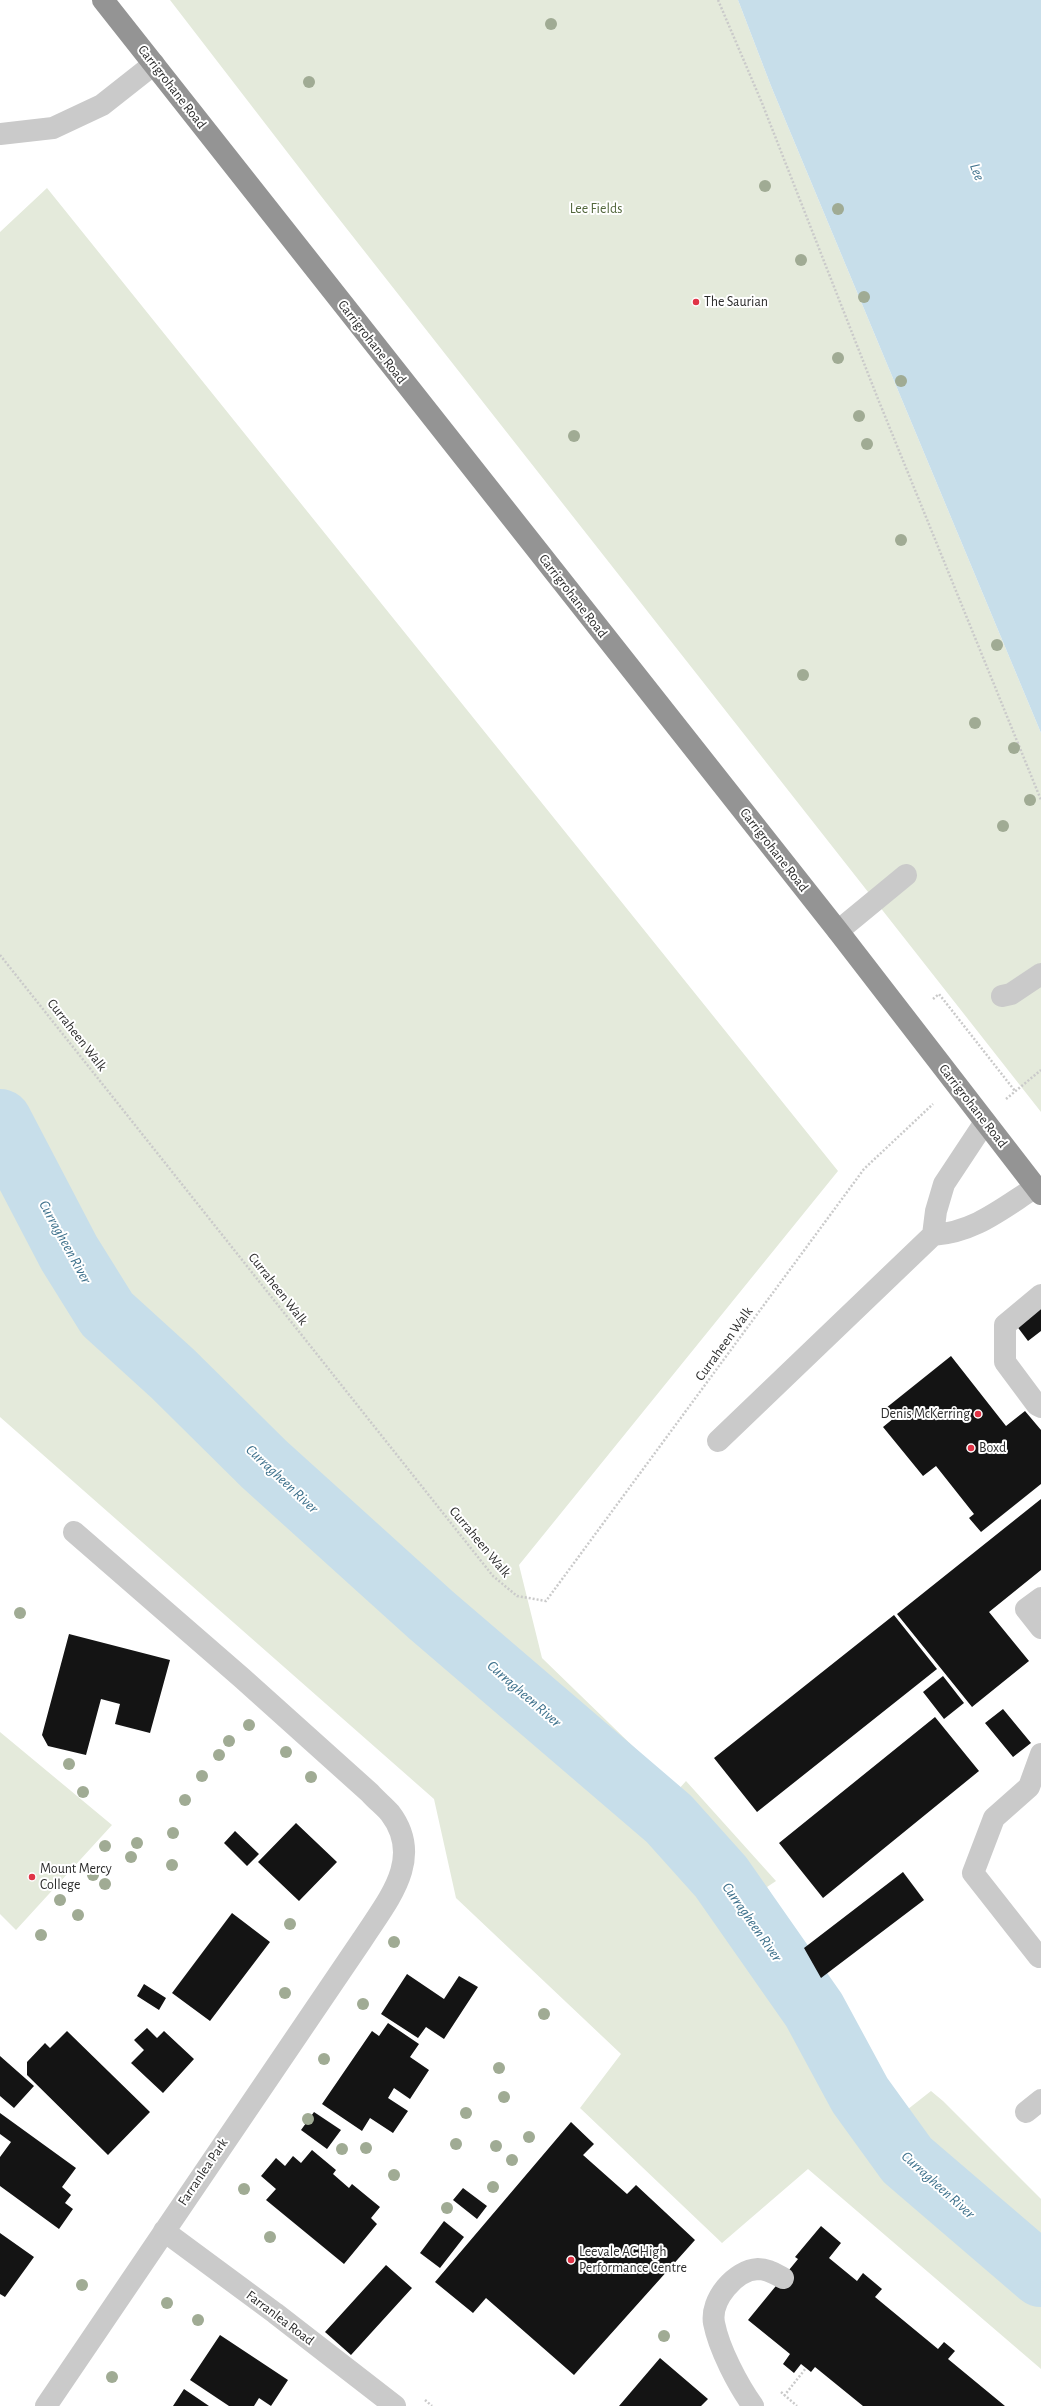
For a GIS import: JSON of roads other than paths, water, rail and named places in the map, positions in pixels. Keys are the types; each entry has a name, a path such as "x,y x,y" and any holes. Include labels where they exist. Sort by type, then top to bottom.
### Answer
{"highway":[{"name":"Carrigrohane Road","path":"103,0 838,931 1038,1191"}],"street":[{"path":"0,134 53,128 102,105 154,64"},
{"path":"838,931 906,875"},
{"path":"1002,996 1011,994 1041,974"},
{"path":"933,1235 936,1212 944,1184 984,1121"},
{"path":"718,1441 933,1235 954,1233 977,1224 1038,1191"},
{"path":"1041,1295 1005,1325 1005,1362 1037,1404 1041,1407"},
{"name":"Farranlea Park","path":"46,2406 362,1940 396,1886 402,1873 404,1861 401,1833 390,1813 242,1678 74,1532"},
{"path":"1041,1598 1026,1610 1041,1628"},
{"path":"1041,1754 1029,1787 994,1818 973,1873 1039,1957 1041,1956"},
{"name":"Farranlea Road","path":"164,2231 275,2313 395,2406"},
{"path":"753,2406 738,2382 719,2339 714,2322 715,2309 729,2284 744,2272 751,2270 767,2270 783,2278"}],"water":[{"name":"Lee","path":"738,0 1041,0 1041,733 771,86"}],"waterway":[{"name":"Curragheen River","path":"0,1121 69,1253 107,1314 173,1374 264,1464 431,1615 669,1819 721,1877 814,2010 860,2095 907,2160 1041,2275"}],"place":[{"name":"The Saurian","path":"696,302"},
{"name":"Denis McKerring","path":"978,1414"},
{"name":"Boxd","path":"971,1448"},
{"name":"Mount Mercy College","path":"32,1877"},
{"name":"Leevale AC High Performance Centre","path":"571,2260"}],"park label":[{"name":"Lee Fields","path":"596,209"}]}
